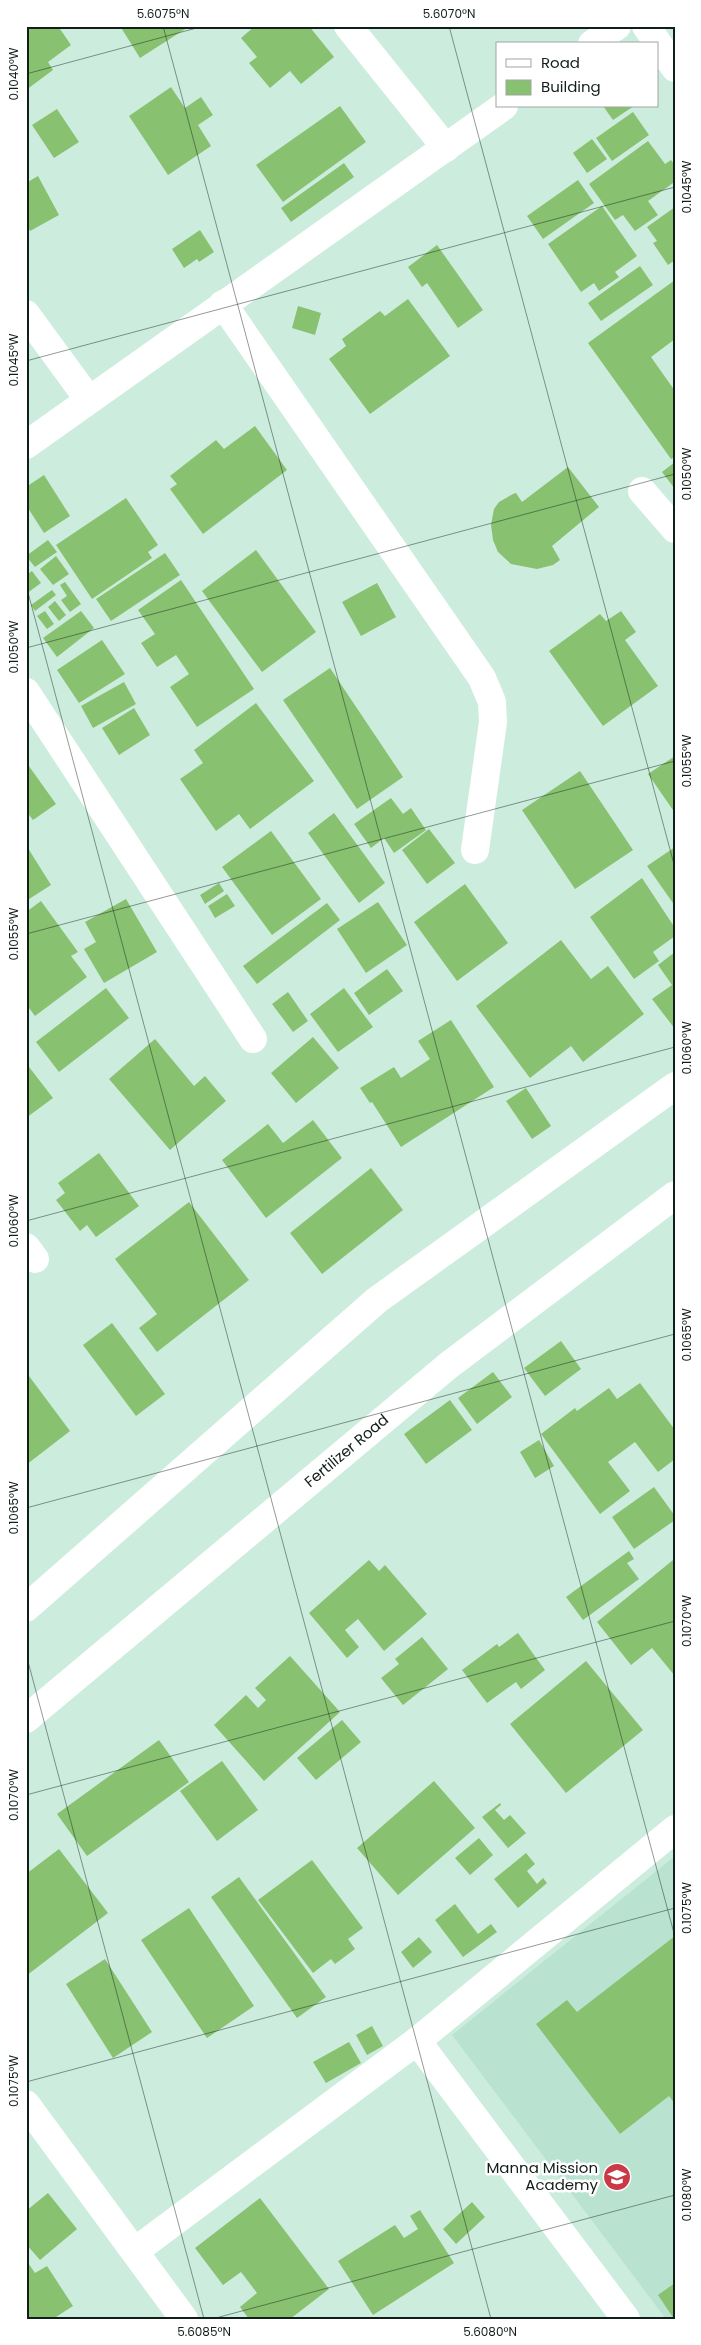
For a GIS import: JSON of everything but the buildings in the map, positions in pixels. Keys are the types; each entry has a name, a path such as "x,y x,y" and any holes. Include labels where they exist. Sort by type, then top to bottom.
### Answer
{"street":[{"path":"348,26 446,148"},
{"path":"595,42 617,26"},
{"path":"646,26 657,42"},
{"path":"658,43 675,68"},
{"path":"26,445 501,108"},
{"path":"224,304 482,678 492,702 493,722 475,850"},
{"path":"26,314 90,400"},
{"path":"642,491 675,529"},
{"path":"26,692 253,1039"},
{"path":"26,1608 377,1300 675,1086"},
{"name":"Fertilizer Road","path":"26,1719 449,1365 675,1195"},
{"path":"135,2251 417,2041 675,1829"},
{"path":"417,2041 613,2314"},
{"path":"26,2104 184,2319"}],"shaded area":[{"name":"Manna Mission Academy","path":"675,1856 675,2319 666,2319 452,2035"}],"place":[{"name":"Manna Mission Academy","path":"617,2177"}]}
